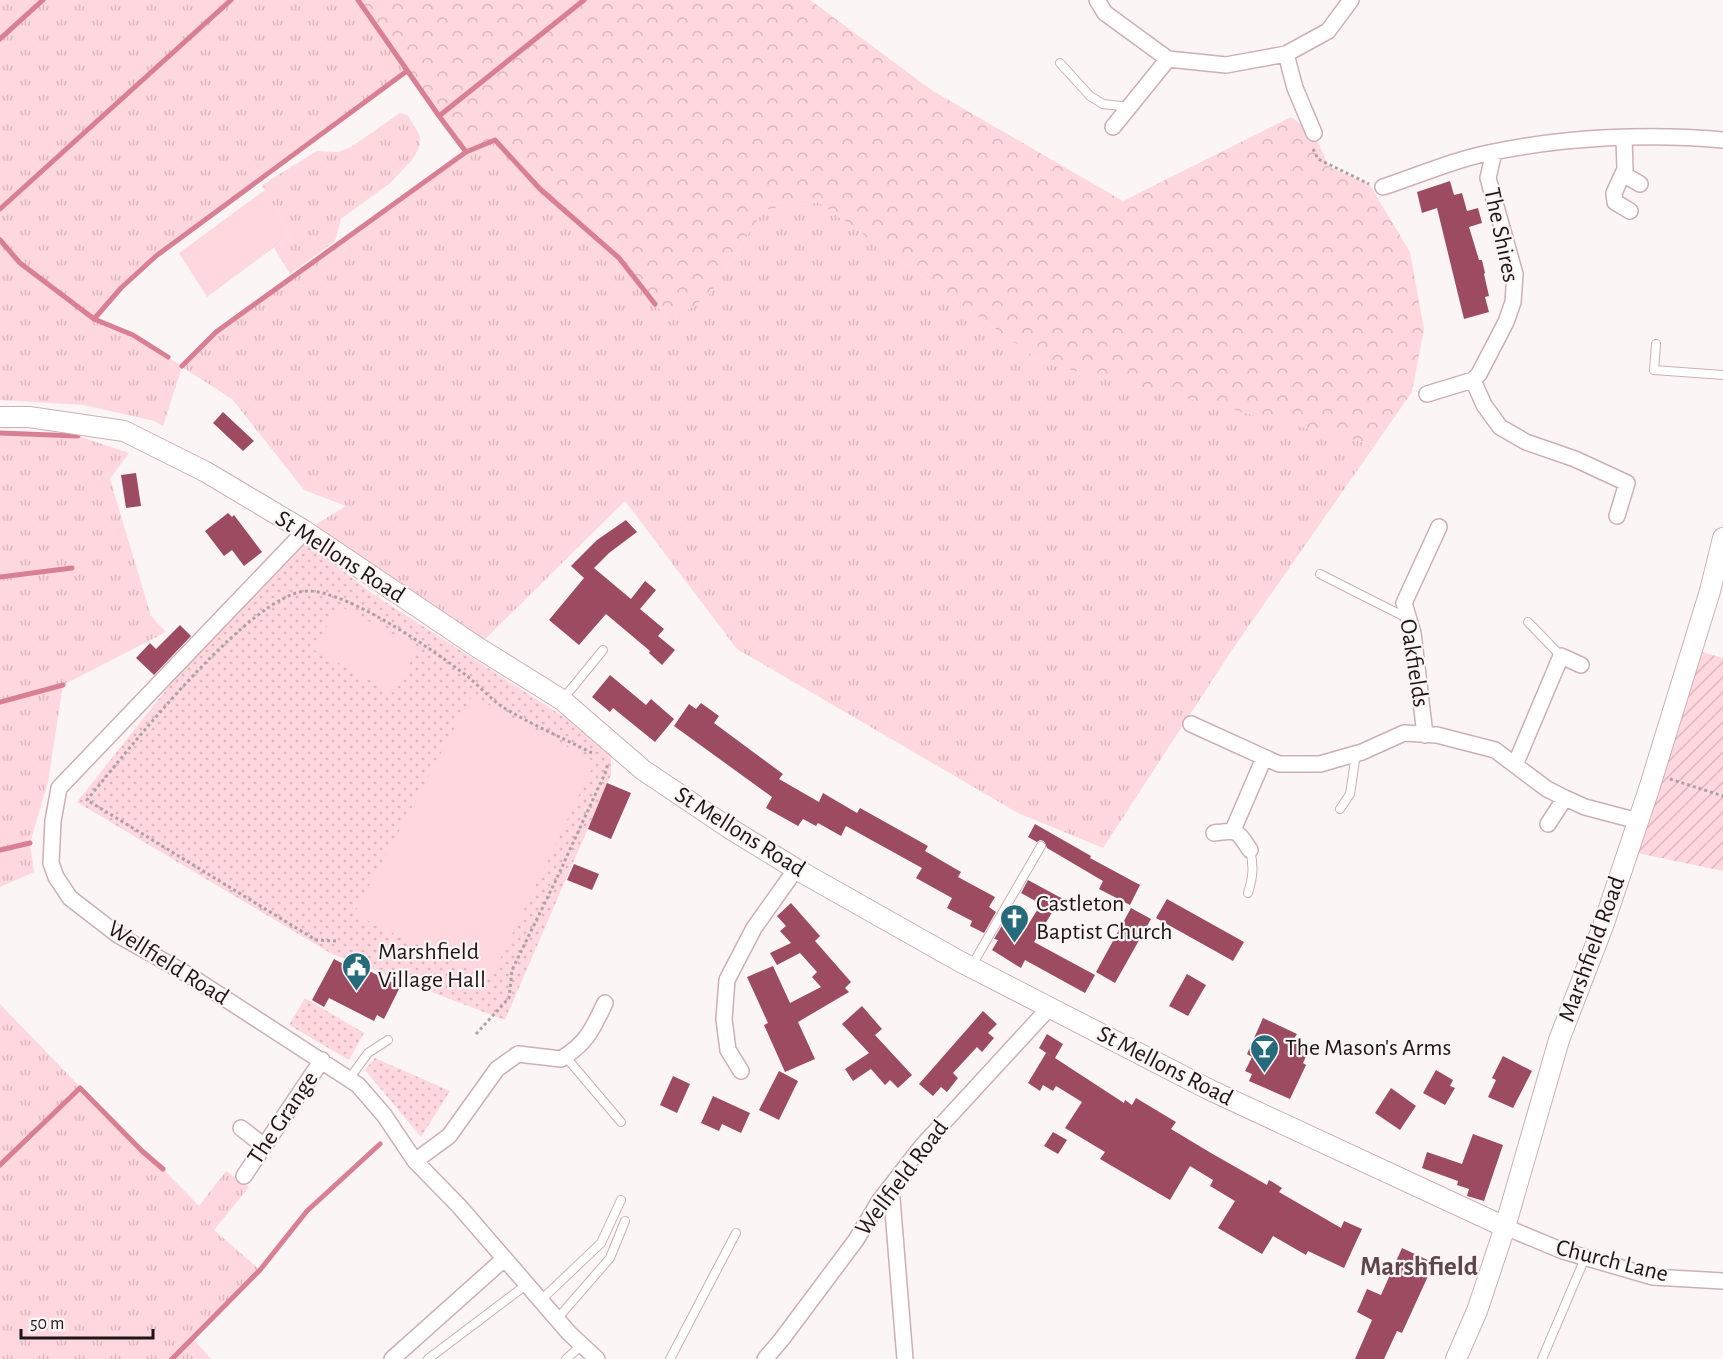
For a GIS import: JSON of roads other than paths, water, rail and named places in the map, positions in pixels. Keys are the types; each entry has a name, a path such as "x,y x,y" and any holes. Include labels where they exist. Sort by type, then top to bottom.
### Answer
{"street":[{"path":"1097,0 1105,13 1168,58 1226,65 1286,54 1328,31 1351,0"},
{"path":"1286,54 1295,88 1314,133"},
{"path":"1113,127 1168,58"},
{"path":"1624,138 1625,169 1614,193 1616,202 1630,211"},
{"name":"The Shires","path":"1383,187 1494,152 1546,144 1624,138 1723,140"},
{"name":"The Shires","path":"1473,380 1493,349 1513,302 1515,274 1488,178 1494,152"},
{"path":"1623,174 1640,184"},
{"path":"1427,394 1473,380 1484,405 1500,427 1526,442 1575,459 1627,483 1617,516"},
{"name":"St Mellons Road","path":"0,417 28,417 124,431 206,472 305,531 477,647 562,700 643,770 795,869 971,967 1210,1090 1505,1227"},
{"name":"Oakfields","path":"1425,735 1413,633 1404,603 1440,527"},
{"name":"Wellfield Road","path":"305,531 59,788 51,843 51,862 56,878 70,898 118,935 192,977 358,1085 384,1115 415,1161 459,1206 540,1301 597,1359"},
{"name":"Marshfield Road","path":"1456,1359 1476,1311 1505,1227 1559,1041 1603,926 1654,772 1710,591 1723,538"},
{"path":"1515,765 1561,656 1581,665"},
{"name":"Oakfields","path":"1191,724 1279,764 1320,764 1356,754 1404,733 1437,735 1495,750 1547,789 1564,798 1585,807 1638,821"},
{"path":"1233,830 1264,758"},
{"path":"1548,824 1564,798"},
{"path":"1214,833 1233,830 1239,834 1250,850"},
{"path":"741,1071 728,1050 724,1019 727,980 754,928 795,869"},
{"path":"415,1161 449,1136 497,1069 518,1054 561,1059 576,1049 591,1034 605,1003"},
{"name":"Wellfield Road","path":"765,1359 782,1340 856,1240 891,1186 930,1137 1050,1007"},
{"name":"The Grange","path":"244,1176 322,1060"},
{"path":"241,1128 264,1146"},
{"path":"891,1186 905,1359"},
{"name":"Church Lane","path":"1505,1227 1563,1251 1653,1277 1723,1281"},
{"path":"392,1359 504,1260"}],"lane":[{"path":"1060,63 1090,96 1103,104 1129,107"},
{"path":"1656,344 1654,370 1723,375"},
{"path":"1320,574 1408,619"},
{"path":"1528,622 1561,656"},
{"path":"562,700 603,650"},
{"path":"1340,809 1350,794 1356,754"},
{"path":"971,967 1041,846"},
{"path":"1248,893 1254,864 1250,850"},
{"path":"349,1079 368,1053 388,1040"},
{"path":"565,1056 621,1122"},
{"path":"540,1301 601,1243 621,1200"},
{"path":"557,1319 610,1258 624,1221"},
{"path":"669,1359 736,1233"},
{"path":"1542,1359 1585,1258"},
{"path":"428,1359 526,1285"},
{"path":"566,1359 582,1345"}],"waterway":[{"path":"0,39 43,0"},
{"path":"0,209 231,0"},
{"path":"358,0 466,152"},
{"path":"439,116 584,0"},
{"path":"94,319 121,288 156,256 407,71"},
{"path":"182,366 216,332 466,152 495,140 540,189 619,258 655,304"},
{"path":"0,240 20,263 94,319 133,335 168,357"},
{"path":"0,433 78,436"},
{"path":"0,577 72,568"},
{"path":"0,702 63,685"},
{"path":"0,850 30,843"},
{"path":"0,1165 80,1088 163,1169"},
{"path":"172,1359 260,1270 307,1211 380,1144"}],"place":[{"name":"Castleton Baptist Church","path":"1015,944"},
{"name":"Marshfield Village Hall","path":"357,992"},
{"name":"The Mason's Arms","path":"1264,1074"}],"district":[{"name":"Marshfield","path":"1419,1266"}]}
